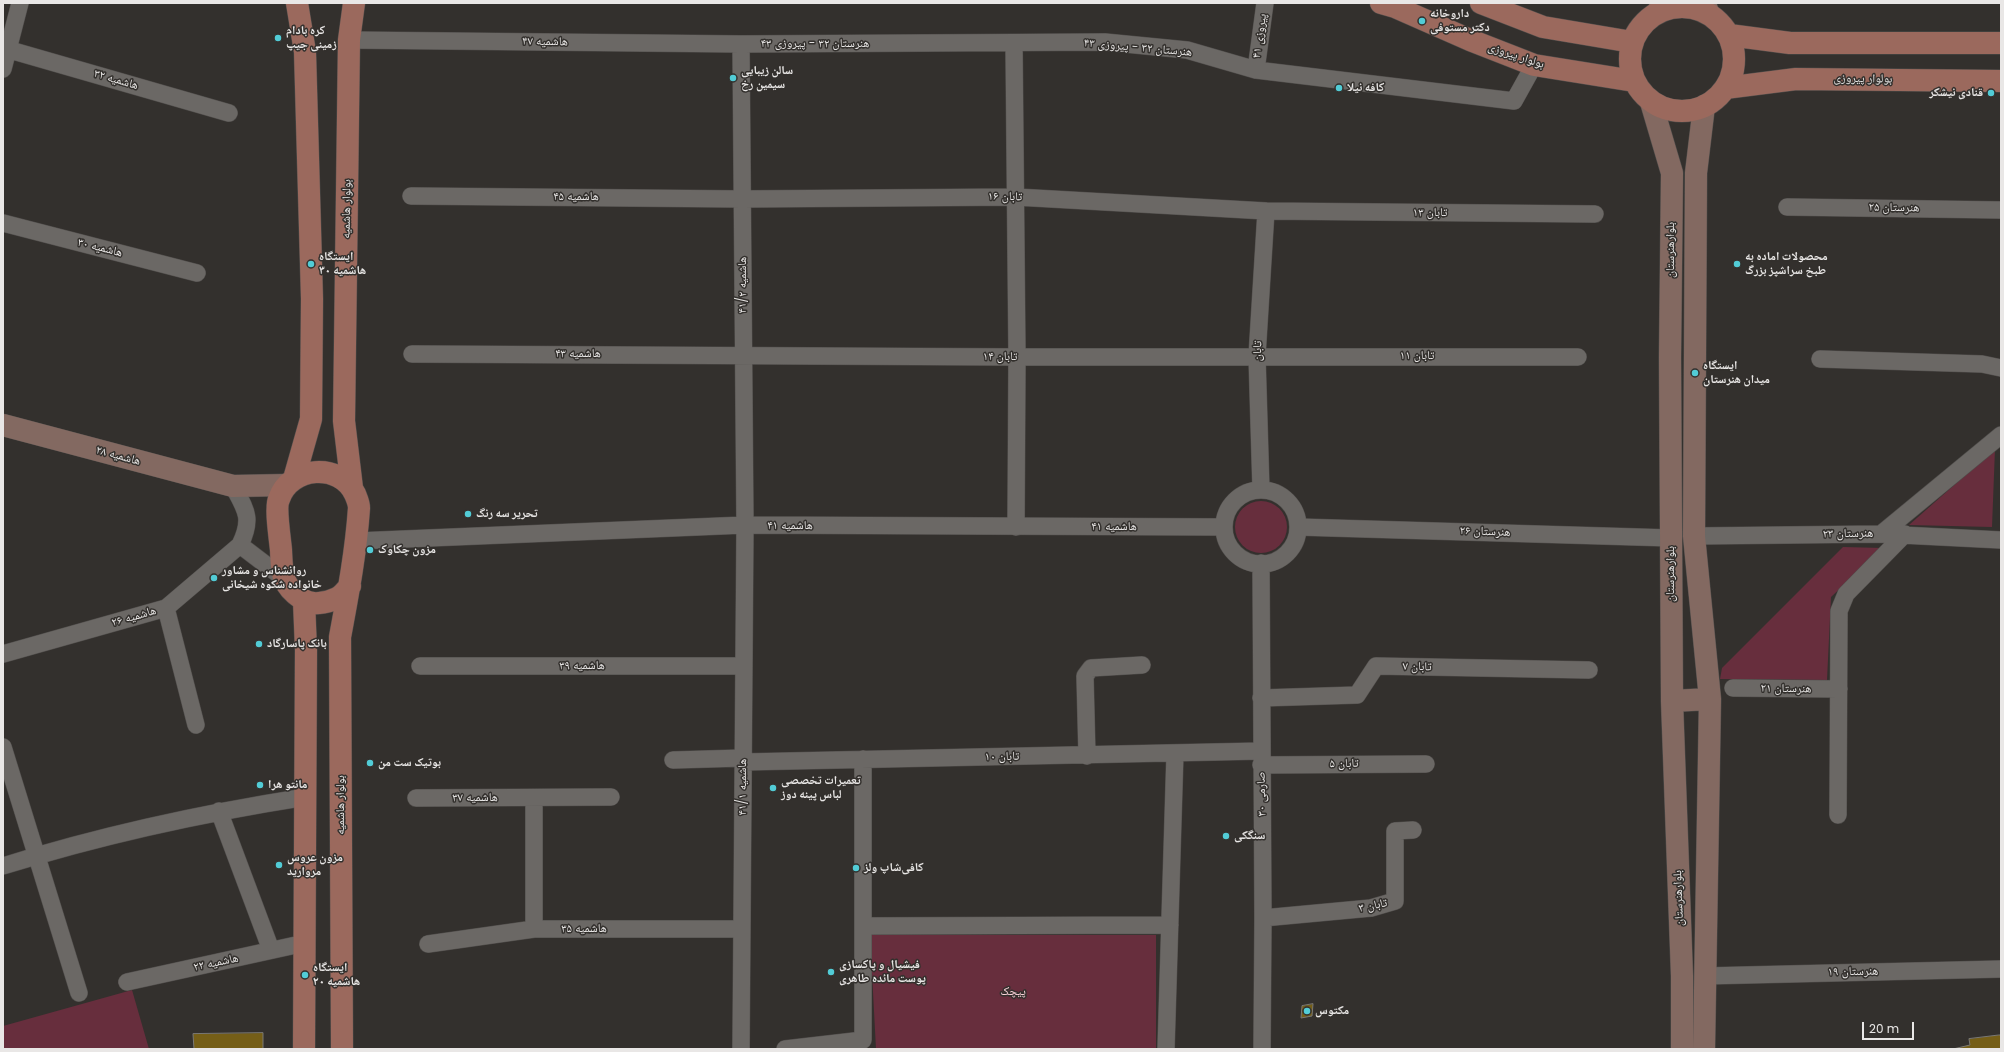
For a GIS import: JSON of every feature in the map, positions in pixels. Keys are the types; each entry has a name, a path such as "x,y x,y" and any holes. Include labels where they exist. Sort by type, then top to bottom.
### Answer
{"main road":[{"path":"291,482 311,419 312,299 304,52 297,3"},
{"name":"بولوار هاشمیه","path":"352,488 344,421 349,40 354,3"},
{"name":"بولوار پیروزی","path":"1381,3 1395,7 1470,40 1534,65 1634,81"},
{"path":"1481,3 1543,27 1632,42"},
{"path":"1675,6 1707,8 1720,22 1729,35 1733,48 1734,62 1731,76 1725,88 1716,99 1704,106 1691,110 1677,111 1663,108 1651,102 1641,93 1634,81 1630,68 1629,55 1632,42 1638,29 1660,7 1675,6"},
{"path":"1729,35 1790,43 2001,43"},
{"name":"بولوار پیروزی","path":"1725,88 1796,78 2001,81"},
{"name":"بلوارهنرستان","path":"1651,102 1672,173 1670,341 1672,701 1682,976 1682,1049"},
{"name":"بلوارهنرستان","path":"1704,106 1696,172 1694,536 1710,699 1704,976 1704,1049"},
{"name":"هاشمیه ۲۸","path":"3,425 233,486 291,482"},
{"path":"321,471 338,476 352,488 359,504 350,586 337,598 321,603 304,601 290,591 282,576 278,500 291,482 302,474 321,471"},
{"name":"بولوار هاشمیه","path":"342,1049 340,637 350,586"},
{"path":"304,601 306,797 304,1049"},
{"path":"1672,701 1710,699"}],"street":[{"path":"3,69 6,49 20,3"},
{"name":"پیروزی ۴۱","path":"1256,70 1265,3"},
{"name":"هاشمیه ۴۷","path":"349,40 741,44"},
{"name":"هنرستان ۳۲ - پیروزی ۴۳","path":"741,44 1105,42 1187,50 1256,70 1514,101 1534,65"},
{"path":"1014,43 1017,357 1016,527"},
{"name":"هاشمیه ۴۱/۲","path":"741,44 745,525"},
{"name":"هاشمیه ۳۲","path":"6,49 229,113"},
{"name":"هاشمیه ۴۵","path":"411,196 742,199"},
{"name":"تابان ۱۶","path":"742,199 1016,196 1266,212"},
{"name":"هنرستان ۲۵","path":"1787,207 2001,210"},
{"name":"تابان ۱۳","path":"1266,212 1595,214"},
{"name":"تابان","path":"1261,490 1257,356 1266,212"},
{"name":"هاشمیه ۳۰","path":"3,223 197,273"},
{"name":"هاشمیه ۴۳","path":"412,354 744,355"},
{"name":"تابان ۱۴","path":"744,355 1017,357 1257,356"},
{"name":"تابان ۱۱","path":"1257,356 1578,357"},
{"path":"1820,359 1982,364 2001,368"},
{"path":"1881,534 2001,435"},
{"path":"233,486 246,509 246,531 240,545 282,576"},
{"path":"1261,490 1271,491 1287,501 1293,508 1298,527 1293,545 1287,553 1270,562 1261,563 1242,559 1235,553 1225,536 1224,527 1225,517 1235,501 1243,495 1261,490"},
{"name":"هاشمیه ۴۱","path":"356,541 745,525 1224,527"},
{"name":"هاشمیه ۴۱/۱","path":"741,1049 745,525"},
{"name":"هنرستان ۲۶","path":"1298,527 1671,538"},
{"path":"1838,815 1840,689 1839,611 1846,594 1905,534"},
{"name":"هنرستان ۲۳","path":"1694,536 1905,534 2001,540"},
{"name":"هاشمیه ۲۶","path":"3,654 166,608 240,545"},
{"name":"صارمی ۳۰","path":"1261,563 1263,918 1262,1049"},
{"path":"166,608 196,725"},
{"path":"1087,756 1085,676 1088,670 1091,668 1142,664"},
{"name":"هاشمیه ۳۹","path":"420,666 744,666"},
{"name":"تابان ۷","path":"1261,698 1357,695 1376,666 1589,670"},
{"name":"هنرستان ۲۱","path":"1733,688 1840,689"},
{"path":"3,747 79,993"},
{"path":"1166,1049 1175,753"},
{"name":"تابان ۱۰","path":"673,760 1087,756 1175,753 1261,758"},
{"name":"تابان ۵","path":"1261,758 1426,764"},
{"path":"785,1049 863,1040 863,759"},
{"path":"3,866 37,855 219,811 306,797"},
{"name":"هاشمیه ۳۷","path":"416,798 611,797"},
{"path":"534,798 534,929"},
{"path":"219,811 271,950"},
{"name":"تابان ۳","path":"1263,918 1371,908 1395,901 1395,831 1414,830"},
{"path":"863,926 1170,925"},
{"name":"هاشمیه ۳۵","path":"428,944 534,929 742,928"},
{"name":"هاشمیه ۲۲","path":"127,982 305,943"},
{"name":"هنرستان ۱۹","path":"1704,976 2001,968"}],"green space":[{"path":"1995,449 1992,527 1909,525"},
{"path":"1256,501 1266,501 1280,508 1287,522 1287,532 1280,546 1266,553 1256,553 1246,549 1239,542 1235,532 1235,522 1239,512 1246,505"},
{"path":"1843,547 1883,548 1831,597 1827,680 1720,679 1722,668"},
{"name":"پیچک","path":"870,935 1156,935 1156,1049 876,1049"},
{"path":"132,990 149,1049 3,1049 3,1026"}],"building":[{"name":"مکتوس","path":"1313,1004 1312,1016 1301,1018 1302,1006"},
{"path":"263,1033 263,1049 194,1049 193,1034"},
{"path":"2001,1035 2001,1049 1953,1049 1970,1045 1969,1039"}],"place":[{"name":"داروخانه دکتر مستوفی","path":"1422,21"},
{"name":"کره بادام زمینی جیپ","path":"278,38"},
{"name":"سالن زیبایی سیمین رخ","path":"733,78"},
{"name":"کافه نیلا","path":"1339,88"},
{"name":"قنادی نیشکر","path":"1991,93"},
{"name":"ایستگاه هاشمیه ۳۰","path":"311,264"},
{"name":"محصولات اماده به طبخ سراشپز بزرگ","path":"1737,264"},
{"name":"ایستگاه میدان هنرستان","path":"1695,373"},
{"name":"تحریر سه رنگ","path":"468,514"},
{"name":"مزون چکاوک","path":"370,550"},
{"name":"روانشناس و مشاور خانواده شکوه شیخانی","path":"214,578"},
{"name":"بانک پاسارگاد","path":"259,644"},
{"name":"بوتیک ست من","path":"370,763"},
{"name":"مانتو هرا","path":"260,785"},
{"name":"تعمیرات تخصصی لباس پینه دوز","path":"773,788"},
{"name":"سنگکی","path":"1226,836"},
{"name":"مزون عروس مروارید","path":"279,865"},
{"name":"کافی‌شاپ ولز","path":"856,868"},
{"name":"فیشیال و پاکسازی پوست مائده طاهری","path":"831,972"},
{"name":"ایستگاه هاشمیه ۲۰","path":"305,975"},
{"name":"مکتوس","path":"1307,1011"}]}
